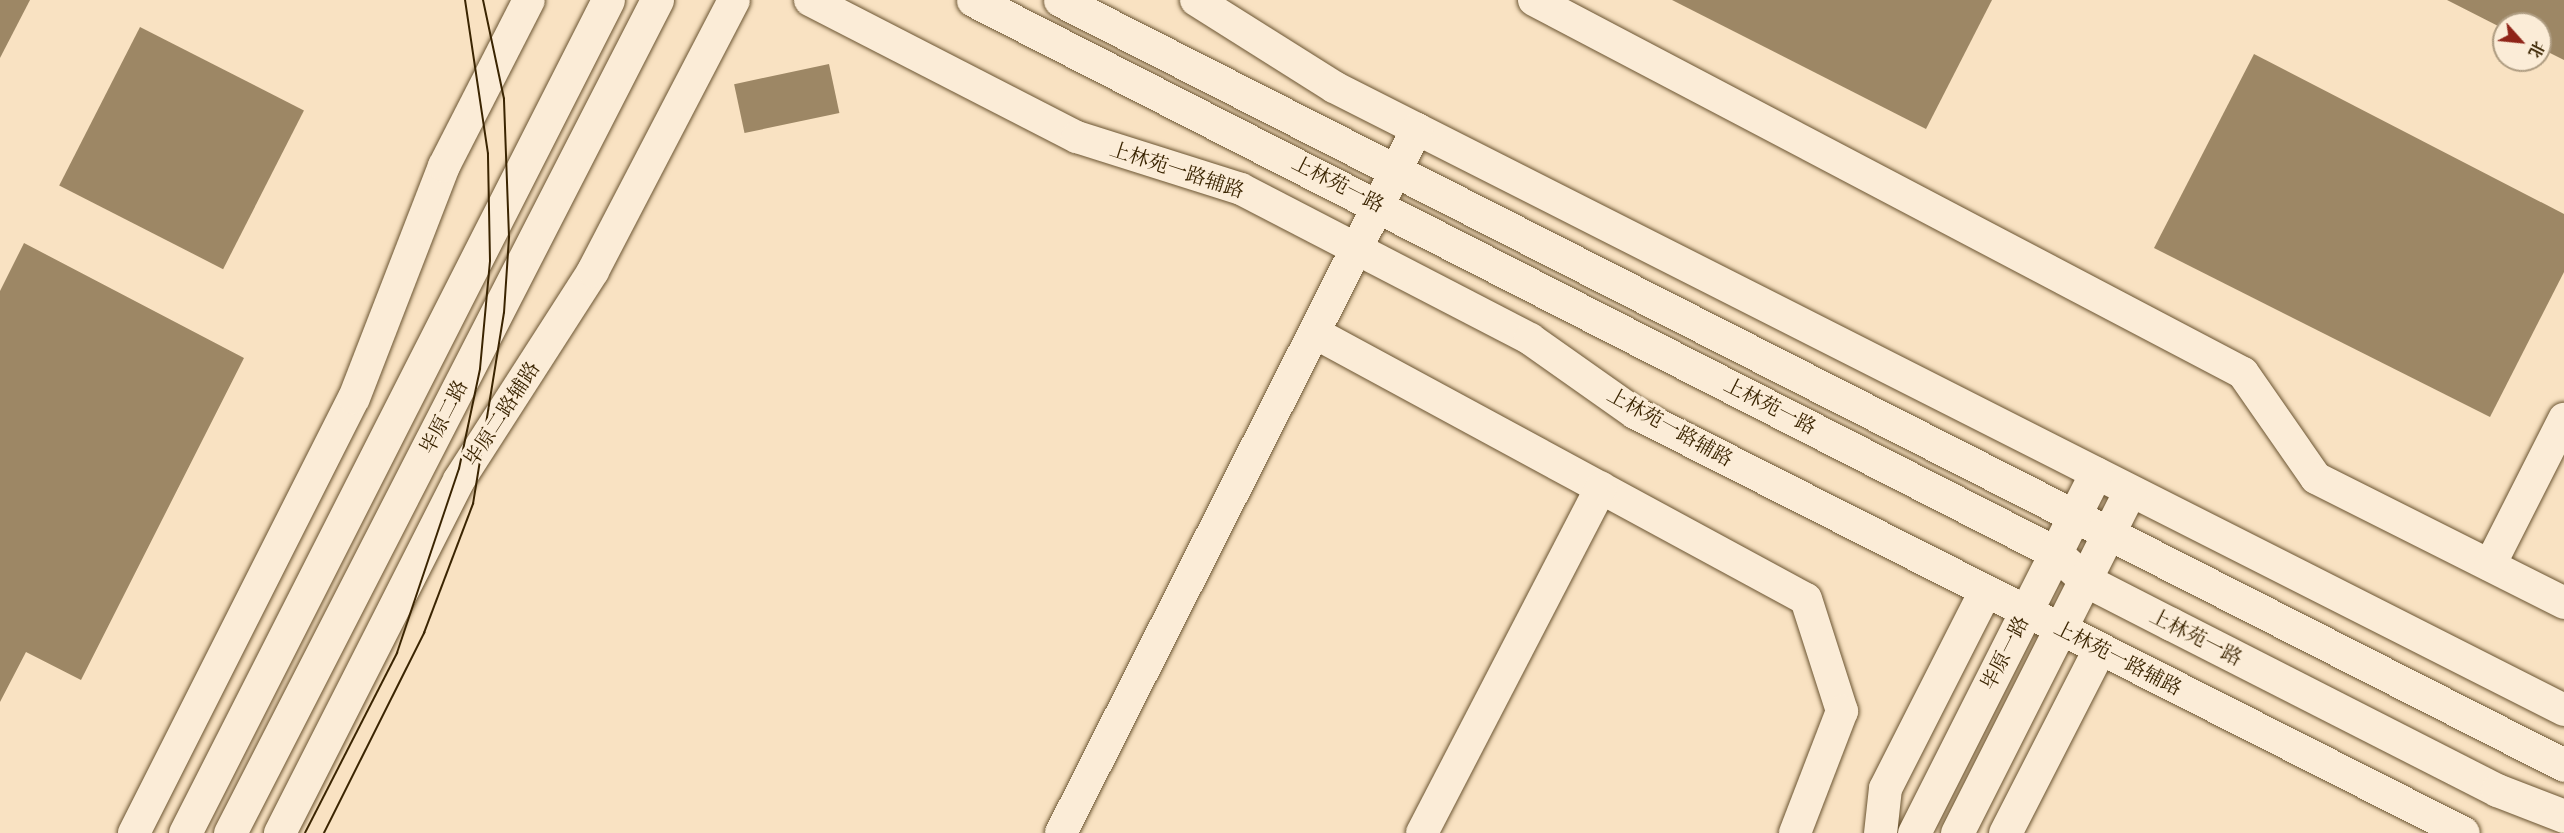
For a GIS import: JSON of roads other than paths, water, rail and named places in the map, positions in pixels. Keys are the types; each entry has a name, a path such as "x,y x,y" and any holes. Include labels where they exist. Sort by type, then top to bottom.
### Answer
{"street":[{"path":"134,833 354,398 444,166 529,0"},
{"path":"185,833 608,0"},
{"name":"毕原二路","path":"230,833 657,0"},
{"name":"毕原二路辅路","path":"280,833 459,480 593,271 734,0"},
{"name":"上林苑一路辅路","path":"810,0 1077,137 1241,189 1530,339 1635,413 2464,833"},
{"name":"上林苑一路","path":"973,0 1379,205 2056,553 2085,580 2497,790 2564,816"},
{"name":"上林苑一路","path":"1060,0 2564,765"},
{"path":"1196,0 1334,87 2564,710"},
{"path":"1534,0 2243,373 2316,478 2564,603"},
{"path":"1061,833 1417,129"},
{"path":"1315,333 1806,599 1842,711 1796,833"},
{"path":"2490,565 2564,419"},
{"name":"毕原一路","path":"1914,833 2096,473"},
{"path":"1422,833 1601,488"},
{"name":"毕原一路","path":"1957,833 2130,491"},
{"path":"1880,833 1885,788 1986,591"},
{"path":"2005,833 2099,649"}],"tram line":[{"path":"305,833 397,653 459,469 480,369 490,261 488,154 465,0"},
{"path":"324,833 424,633 473,504 504,313 509,237 504,99 483,0"}]}
